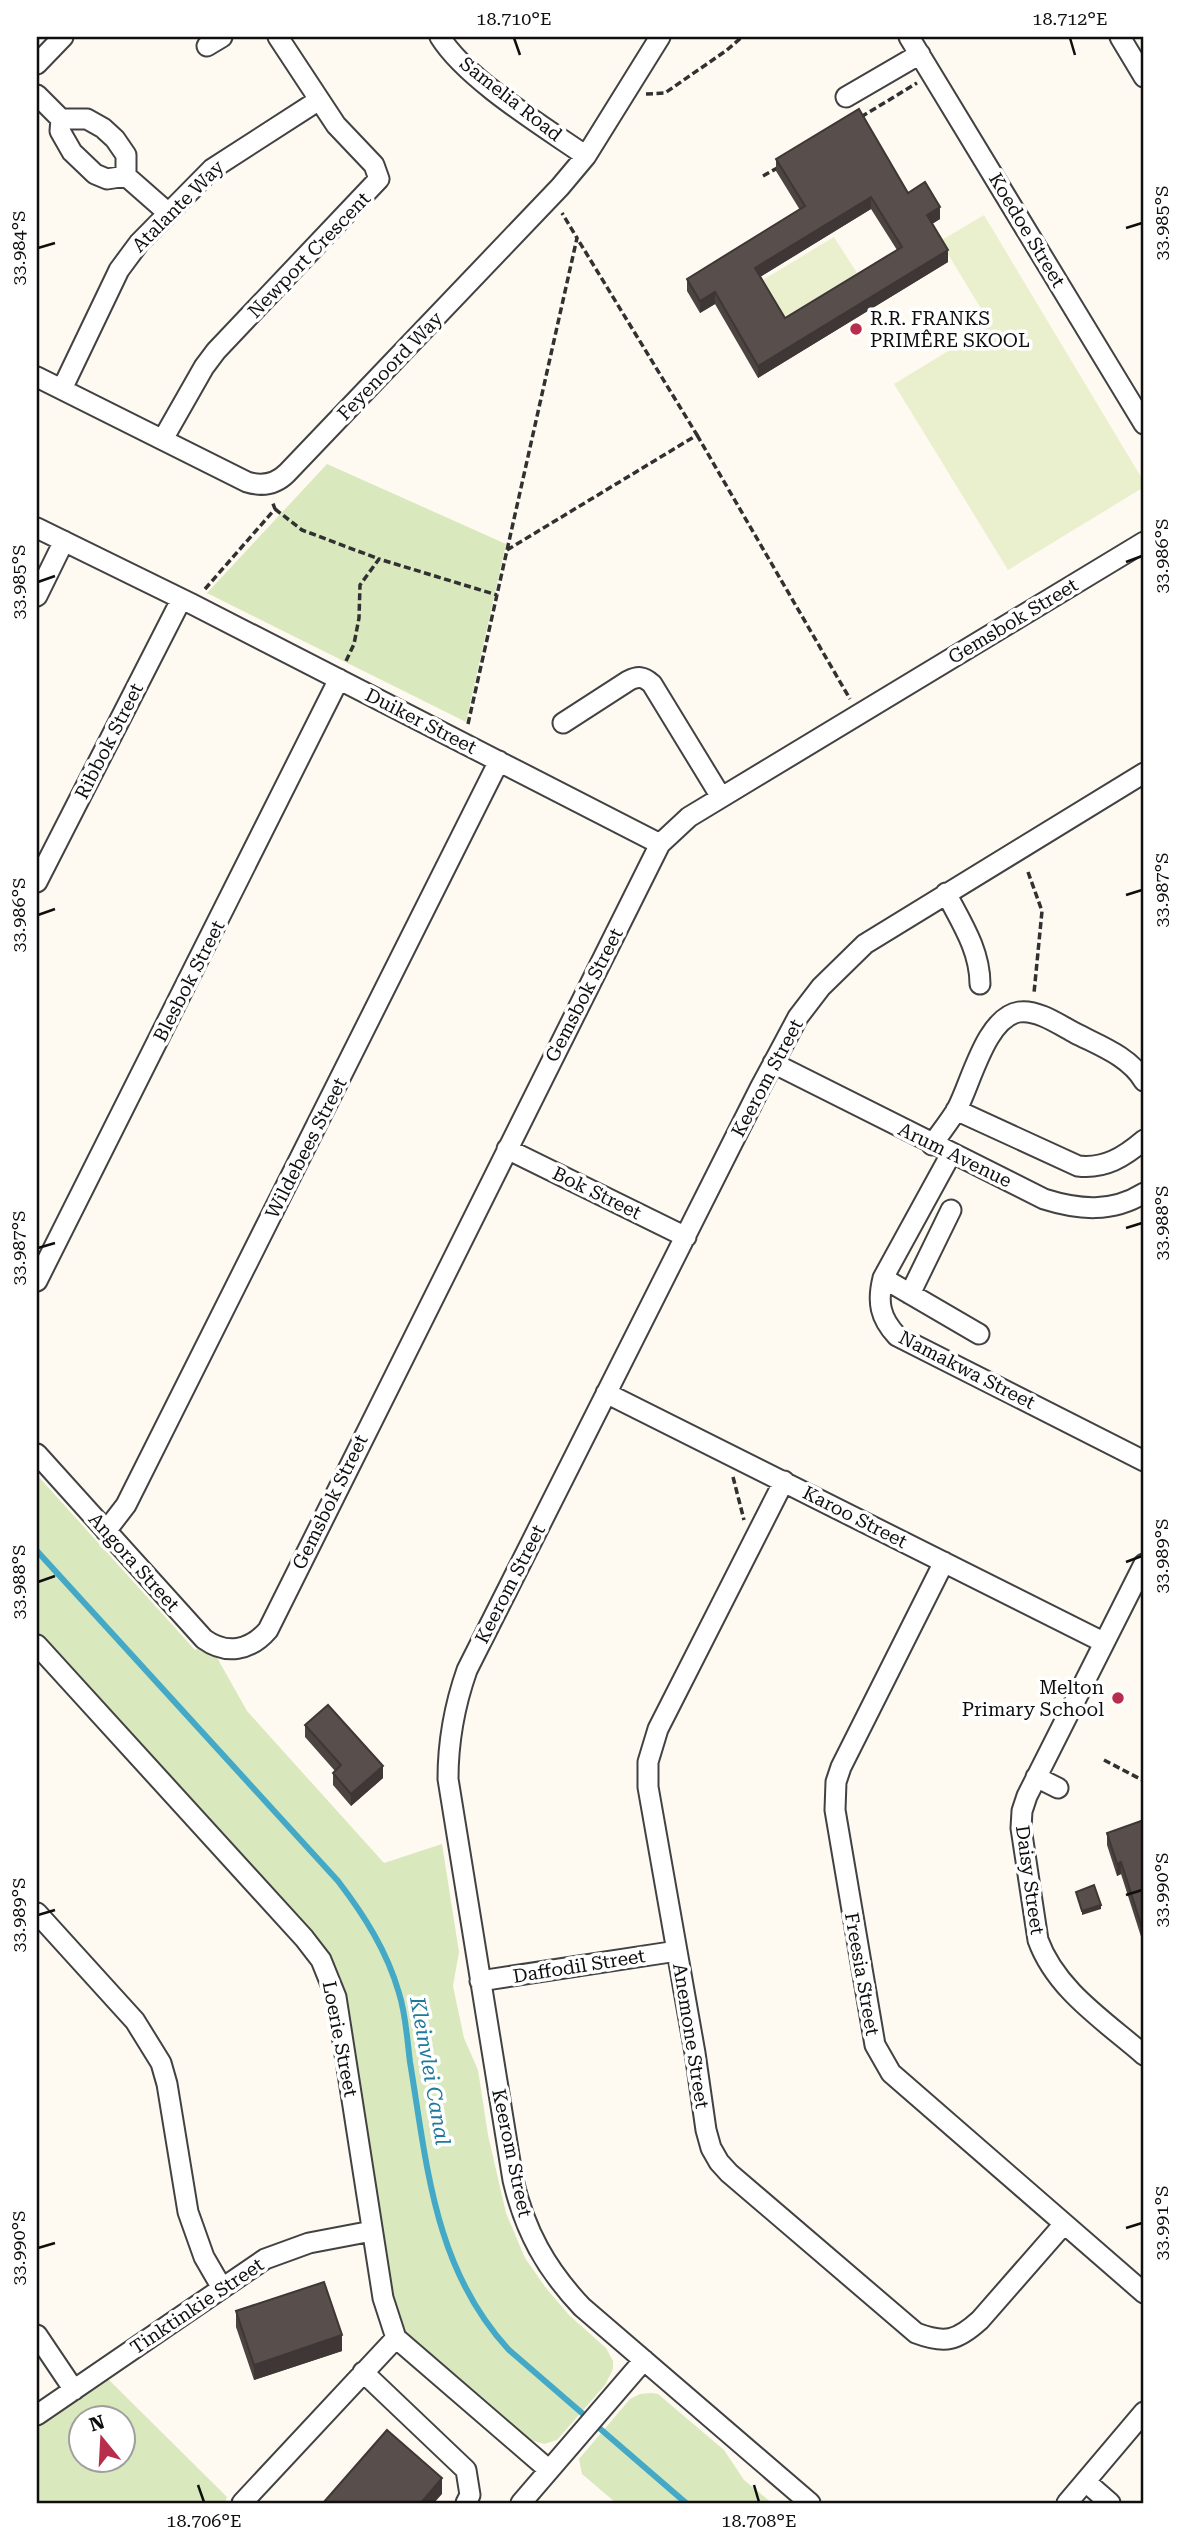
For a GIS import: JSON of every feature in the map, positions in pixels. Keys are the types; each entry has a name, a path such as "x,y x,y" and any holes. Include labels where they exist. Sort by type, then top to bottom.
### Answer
{"street":[{"path":"37,64 63,37"},
{"name":"Newport Crescent","path":"163,439 216,351 379,179 374,165 337,125 278,37"},
{"name":"Samelia Road","path":"440,37 466,68 586,156"},
{"name":"Koedoe Street","path":"909,37 1144,424"},
{"path":"1120,37 1144,77"},
{"name":"Feyenoord Way","path":"267,484 287,473 560,187 586,156 657,38"},
{"path":"846,97 920,54"},
{"path":"37,95 61,119 63,139 88,167 107,179 126,176"},
{"name":"Atalante Way","path":"62,389 119,270 134,249 167,212 212,169 319,100"},
{"path":"61,119 87,119 103,128 115,139 125,155 126,176 167,212"},
{"path":"37,376 247,482 267,484"},
{"name":"Duiker Street","path":"37,528 340,679 660,844"},
{"path":"37,596 64,541"},
{"name":"Gemsbok Street","path":"242,1648 252,1645 268,1630 660,844 689,817 721,797 1144,542"},
{"name":"Ribbok Street","path":"37,882 187,602"},
{"path":"563,723 628,681 644,677 652,684 721,797"},
{"name":"Blesbok Street","path":"37,1281 340,679"},
{"name":"Wildebees Street","path":"106,1531 126,1505 499,761"},
{"name":"Keerom Street","path":"810,2503 565,2289 550,2270 527,2227 513,2180 448,1779 453,1712 467,1671 798,1017 821,986 865,944 1144,773"},
{"path":"946,893 976,953 980,984"},
{"path":"932,1144 956,1110 996,1026 1019,1012 1032,1013 1061,1025 1130,1062 1144,1081"},
{"name":"Arum Avenue","path":"773,1063 1044,1199 1083,1209 1102,1208 1131,1201 1144,1193"},
{"path":"956,1110 1078,1166 1107,1164 1144,1140"},
{"name":"Bok Street","path":"507,1149 686,1237"},
{"name":"Namakwa Street","path":"951,1154 883,1278 879,1294 880,1311 886,1324 897,1336 1144,1461"},
{"path":"910,1294 951,1210"},
{"path":"883,1278 979,1334"},
{"name":"Karoo Street","path":"606,1393 1103,1642"},
{"name":"Angora Street","path":"37,1454 204,1639 222,1649 242,1648"},
{"name":"Anemone Street","path":"783,1480 658,1729 648,1762 648,1787 711,2148 719,2162 916,2333 940,2340 955,2339 980,2320 1063,2224"},
{"name":"Freesia Street","path":"944,1562 841,1767 836,1782 835,1810 875,2045 891,2073 1144,2293"},
{"name":"Daisy Street","path":"1144,1564 1021,1811 1021,1828 1038,1940 1044,1957 1070,1991 1144,2055"},
{"name":"Loerie Street","path":"37,1645 304,1938 321,1960 336,1997 383,2298 396,2338"},
{"path":"1036,1777 1058,1788"},
{"path":"37,1913 135,2021 161,2063 167,2084 188,2212 204,2257 222,2288"},
{"name":"Daffodil Street","path":"480,1981 677,1951"},
{"name":"Tinktinkie Street","path":"37,2415 249,2269 282,2251 372,2231"},
{"path":"37,2335 74,2390"},
{"path":"242,2503 396,2338 549,2470"},
{"path":"521,2503 644,2360"},
{"path":"363,2372 466,2470 470,2495 466,2503"},
{"path":"1067,2503 1144,2412"},
{"path":"1086,2482 1110,2503"}],"path":[{"path":"623,96 665,93 727,51 742,37"},
{"path":"857,119 932,74"},
{"path":"763,176 787,162"},
{"path":"564,214 859,713"},
{"path":"468,724 577,239"},
{"path":"507,550 697,435"},
{"path":"267,484 275,509 302,530 379,559 497,595"},
{"path":"187,602 275,509"},
{"path":"340,679 354,644 359,618 360,585 379,559"},
{"path":"1028,872 1042,911 1032,1013"},
{"path":"1104,1760 1144,1781"}],"green space":[{"path":"984,215 1144,482 1144,487 1008,570 894,384 991,325 940,241"},
{"path":"834,237 857,273 783,318 761,281"},
{"path":"327,464 506,544 466,722 207,593"},
{"path":"37,1475 195,1650 202,1646 215,1654 247,1711 384,1863 442,1844 459,1952 453,1986 464,2038 478,2070 488,2135 506,2213 525,2258 546,2288 569,2315 606,2348 613,2361 613,2369 605,2385 557,2440 544,2444 527,2439 411,2340 397,2319 346,2011 309,1933 37,1634"},
{"path":"107,2378 133,2404 69,2404"},
{"path":"640,2394 658,2394 724,2450 744,2480 772,2503 616,2503 582,2474 579,2459 630,2399"},
{"path":"66,2406 66,2474 136,2474 136,2407 227,2497 225,2503 37,2503 37,2426"}],"building":[{"path":"859,109 908,193 925,182 940,207 927,215 948,250 758,366 715,292 700,301 687,279 805,206 776,159","holes":["871,197 902,247 785,318 755,268"]},
{"path":"328,1705 383,1766 351,1794 333,1773 341,1765 305,1725"},
{"path":"1144,1820 1144,1934 1121,1862 1117,1864 1107,1833"},
{"path":"1094,1885 1101,1905 1082,1911 1076,1892"},
{"path":"324,2282 342,2335 254,2365 236,2311"},
{"path":"387,2430 442,2478 421,2503 323,2503"}],"waterway":[{"name":"Kleinvlei Canal","path":"37,1551 338,1881 357,1907 381,1948 399,1993 429,2177 449,2250 464,2285 484,2319 509,2350 686,2503"}],"place":[{"name":"R.R. FRANKS PRIMÊRE SKOOL","path":"856,329"},
{"name":"Melton Primary School","path":"1118,1698"}]}
